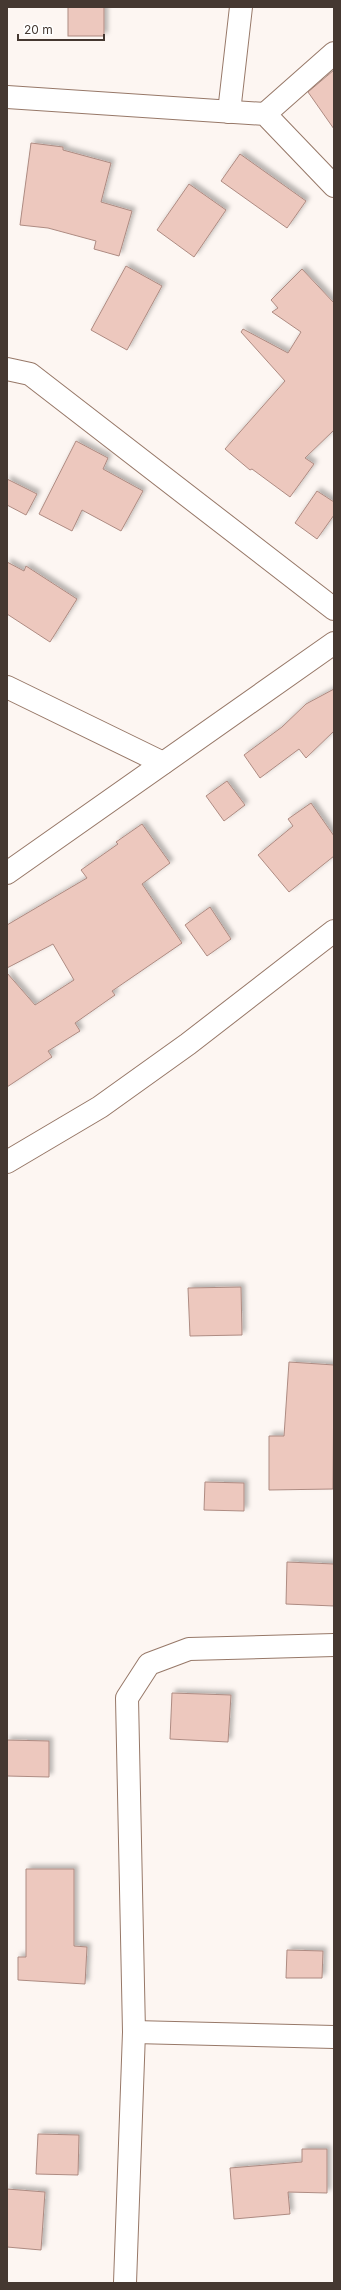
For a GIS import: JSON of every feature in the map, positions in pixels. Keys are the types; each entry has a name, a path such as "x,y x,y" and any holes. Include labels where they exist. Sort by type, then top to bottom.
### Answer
{"street":[{"path":"229,112 241,7"},
{"path":"265,114 334,53"},
{"path":"7,97 265,114 334,186"},
{"path":"7,369 30,374 334,609"},
{"path":"7,873 334,643"},
{"path":"7,687 163,763"},
{"path":"7,1162 100,1107 188,1044 334,931"},
{"path":"126,2283 134,2032 127,1698 149,1664 189,1649 334,1645"},
{"path":"134,2032 334,2037"}],"building":[{"path":"68,7 104,7 104,36 68,36"},
{"path":"334,70 334,129 308,92"},
{"path":"31,143 63,147 63,150 111,163 101,202 132,211 119,256 94,249 96,241 48,228 20,225"},
{"path":"240,154 306,201 287,228 221,181"},
{"path":"189,184 226,210 194,257 157,230"},
{"path":"126,266 162,286 127,350 91,330"},
{"path":"302,269 334,303 334,430 305,458 314,464 290,497 252,469 250,470 225,449 285,381 241,332 243,329 288,353 301,332 272,312 278,308 271,300"},
{"path":"76,441 108,458 103,469 143,491 121,531 82,510 72,531 39,514"},
{"path":"7,479 37,494 26,515 7,505"},
{"path":"317,491 334,502 334,515 317,539 295,523"},
{"path":"7,562 24,571 26,566 77,599 50,642 7,614"},
{"path":"334,689 334,731 306,758 299,749 260,778 244,755 282,727 306,704"},
{"path":"227,781 245,805 224,821 206,796"},
{"path":"311,803 334,836 334,856 289,892 258,855 293,826 288,819"},
{"path":"142,824 170,863 142,884 182,943 112,991 115,995 75,1023 80,1031 48,1051 52,1057 7,1087 7,973 35,1005 74,980 53,944 7,968 7,925 87,878 81,870 118,844 116,842"},
{"path":"210,907 231,939 207,956 185,925"},
{"path":"241,1287 242,1335 190,1336 188,1288"},
{"path":"289,1362 334,1365 333,1489 269,1490 269,1436 284,1436"},
{"path":"205,1482 244,1483 244,1511 204,1510"},
{"path":"287,1562 334,1564 334,1606 286,1604"},
{"path":"172,1693 231,1695 228,1742 170,1739"},
{"path":"7,1740 49,1741 49,1777 7,1776"},
{"path":"26,1869 74,1869 74,1946 87,1947 85,1984 18,1980 18,1957 26,1957"},
{"path":"287,1950 323,1951 322,1978 286,1978"},
{"path":"38,2134 79,2135 78,2175 36,2174"},
{"path":"302,2149 327,2149 327,2193 288,2192 290,2214 234,2219 230,2168 302,2162"},
{"path":"7,2189 45,2192 41,2250 7,2247"}]}
